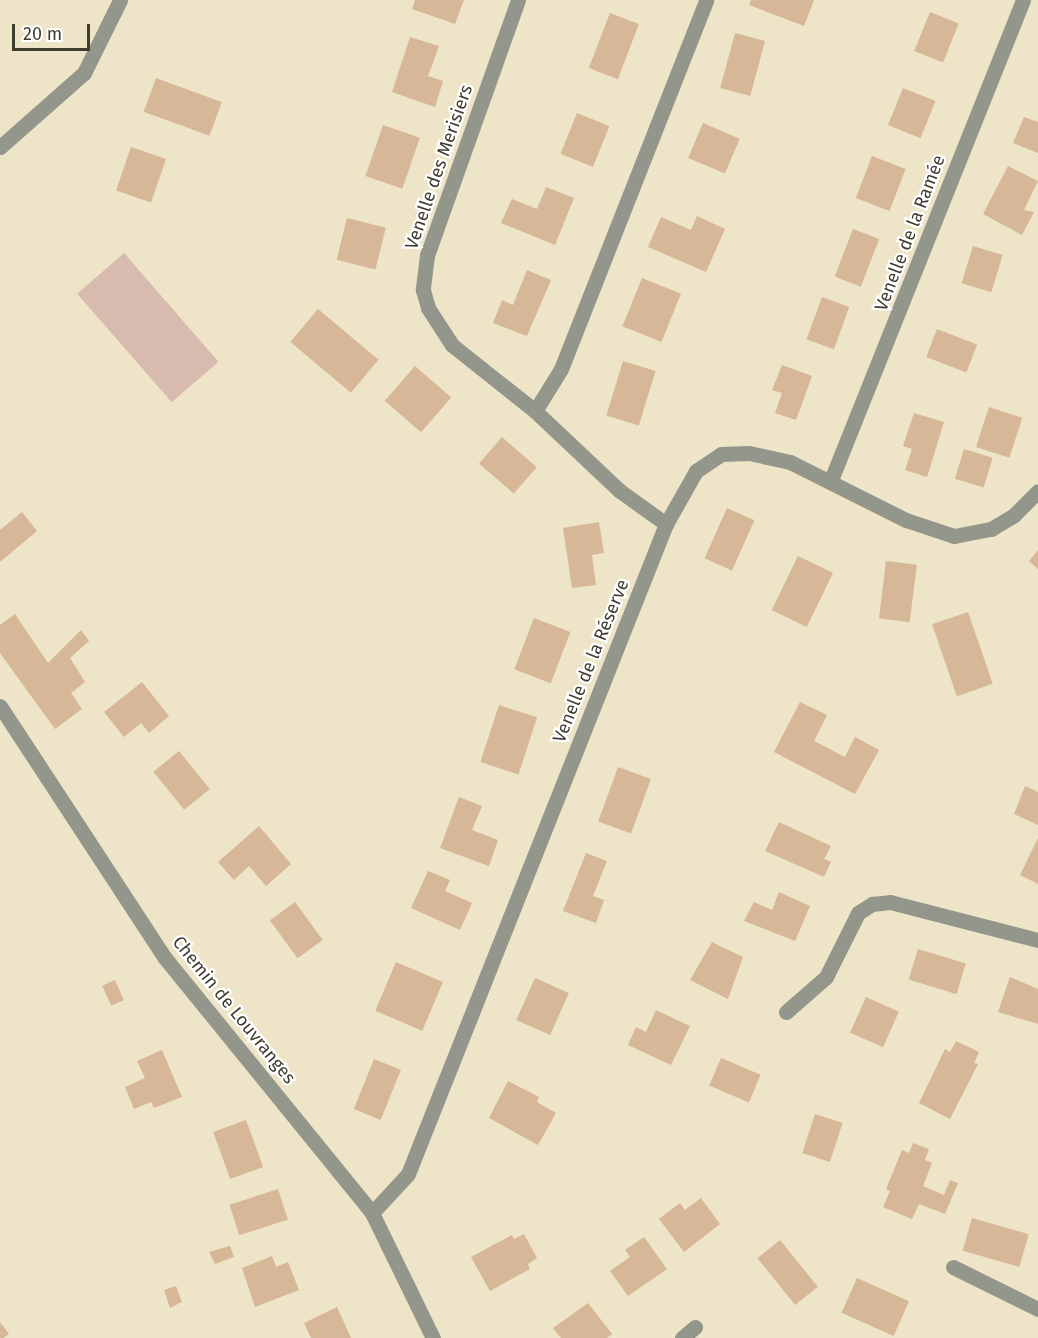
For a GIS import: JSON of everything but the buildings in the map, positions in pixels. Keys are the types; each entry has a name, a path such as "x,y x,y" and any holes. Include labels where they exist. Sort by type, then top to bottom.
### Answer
{"street":[{"path":"0,147 84,73 120,0"},
{"name":"Venelle des Merisiers","path":"518,0 427,255 423,290 428,308 452,345 535,411 620,491 666,524"},
{"path":"535,411 561,369 706,0"},
{"name":"Venelle de la Ramée","path":"831,480 1023,0"},
{"name":"Venelle de la Réserve","path":"372,1213 408,1174 666,524 696,471 721,454 749,453 790,462 831,480 906,520 954,536 991,529 1013,516 1038,491"},
{"name":"Chemin de Louvranges","path":"0,706 165,958 372,1213 433,1338"},
{"path":"786,1012 826,977 858,913 872,904 890,902 1038,940"},
{"path":"953,1268 1038,1309"},
{"path":"682,1338 695,1328"}],"shaded area":[{"path":"124,253 218,362 172,402 77,294"}]}
